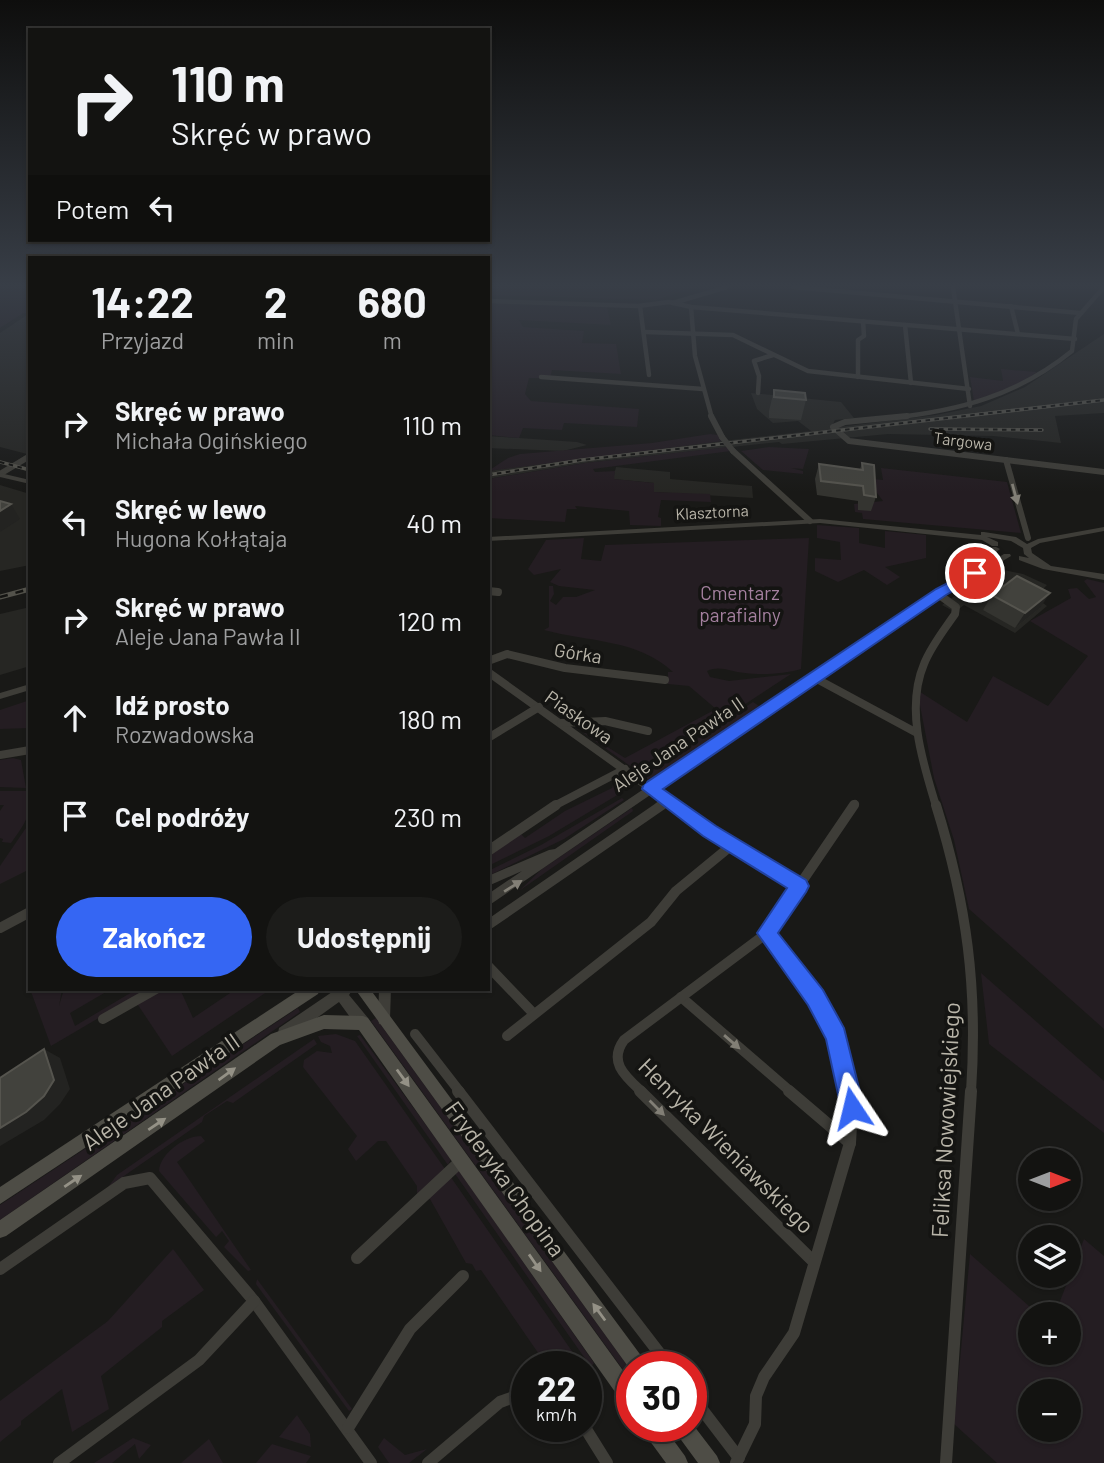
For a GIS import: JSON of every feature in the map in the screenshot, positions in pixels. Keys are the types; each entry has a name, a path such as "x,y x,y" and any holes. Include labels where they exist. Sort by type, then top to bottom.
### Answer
{"main road":[{"name":"Aleje Jana Pawła II","path":"0,1196 310,991"},
{"name":"Fryderyka Chopina","path":"363,991 627,1351"},
{"path":"275,1039 324,1022 363,1023"},
{"name":"Fryderyka Chopina","path":"363,1023 616,1377"},
{"name":"Aleje Jana Pawła II","path":"0,1230 275,1039"},
{"path":"663,1442 678,1463"},
{"path":"695,1442 710,1463"}],"street":[{"path":"648,355 649,375"},
{"path":"698,355 708,408 722,437 733,451 810,521"},
{"path":"758,393 760,376 754,361 772,355"},
{"path":"774,355 797,368 969,389"},
{"path":"858,355 858,377"},
{"path":"908,355 911,383"},
{"path":"964,355 970,406 1010,393 1067,355"},
{"path":"541,377 703,389"},
{"name":"Targowa","path":"970,406 921,415 845,422 834,427 849,441 1104,471"},
{"path":"0,474 28,457"},
{"path":"1006,460 1027,549 1049,568 1104,578"},
{"path":"0,474 28,483"},
{"path":"0,481 28,484"},
{"name":"Klasztorna","path":"490,539 810,521 984,538 1007,556"},
{"path":"940,593 1007,556 1066,535 1104,529"},
{"name":"Klasztorna","path":"938,532 979,533 1013,540 1027,549"},
{"path":"940,593 1003,538"},
{"path":"490,591 498,592"},
{"name":"Aleje Jana Pawła II","path":"490,900 940,593"},
{"name":"Feliksa Nowowiejskiego","path":"940,593 956,607 955,614 922,667 918,686 917,733 955,872 971,964 975,1027 946,1463"},
{"name":"Górka","path":"490,660 506,654 565,668 665,680"},
{"name":"Piaskowa","path":"490,674 667,801 799,886"},
{"path":"815,678 905,729 917,733"},
{"path":"0,696 28,688"},
{"path":"490,737 539,707"},
{"path":"561,723 578,719 635,725 648,731"},
{"path":"0,755 28,750"},
{"path":"490,850 559,803 625,769"},
{"path":"490,924 667,801"},
{"path":"850,1143 681,997 767,933 855,804"},
{"path":"507,1036 651,922 676,891 732,845"},
{"name":"Aleje Jana Pawła II","path":"490,880 566,846"},
{"path":"0,928 28,913"},
{"path":"707,1417 738,1461 755,1424 756,1396 764,1377 794,1333 850,1143 852,1108 836,1036 815,998 767,933"},
{"path":"490,968 534,1014"},
{"path":"103,1019 152,991"},
{"path":"285,1008 296,991"},
{"name":"Aleje Jana Pawła II","path":"275,1039 340,991"},
{"name":"Fryderyka Chopina","path":"342,991 363,1023"},
{"path":"384,1019 385,991"},
{"name":"Henryka Wieniawskiego","path":"681,997 624,1040 615,1056 624,1075 814,1262"},
{"name":"Fryderyka Chopina","path":"415,1034 658,1351"},
{"path":"357,1258 461,1160"},
{"path":"0,1269 124,1183 150,1178 254,1301 371,1463"},
{"path":"348,1428 410,1329 463,1276"},
{"path":"59,1463 94,1435 138,1408 201,1357 254,1301"},
{"path":"428,1463 500,1402 511,1398"},
{"path":"594,1442 607,1463"}],"shaded area":[{"path":"0,355 28,355 28,462 18,460 27,454 0,447"},
{"path":"1072,355 1104,355 1104,413 1055,416 1061,443 993,436 888,434 782,444 779,442 585,463 490,479 490,471 557,460 811,431 798,421 773,423 757,409 751,393 841,402 854,418 835,420 831,428 936,415 981,406 1025,387"},
{"path":"490,436 587,445 563,451 490,448"},
{"path":"616,467 670,472 670,479 752,486 753,498 654,492 654,483 613,479"},
{"path":"0,485 28,493 28,565 0,571"},
{"path":"994,568 1023,574 1047,585 1035,597 1047,606 1015,633 964,605 955,612 942,605"},
{"path":"28,607 28,667 0,675 0,614"}],"green space":[{"path":"490,355 618,355 621,374 552,370 550,378 529,378 525,394 531,401 639,409 637,427 564,423 562,430 523,428 519,438 490,435"},
{"path":"1001,369 1037,372 1021,384 974,401 970,377 1003,381"},
{"path":"710,434 718,435 723,441 490,471 508,458 520,454 652,443"},
{"path":"728,447 731,451 593,469 595,472 615,471 614,479 654,483 654,492 710,494 711,502 661,500 658,517 661,518 661,526 630,525 629,511 575,506 577,509 567,509 565,522 490,518 490,479 585,463"},
{"path":"769,447 809,449 803,469 791,468 803,471 803,474 763,470 741,451"},
{"path":"881,468 1007,482 1021,533 863,519 862,513 855,512 854,504 883,501 874,489 873,479 883,480"},
{"path":"817,525 859,528 859,543 885,548 885,531 926,535 926,558 885,567 900,577 887,585 864,570 838,582 815,571 815,558 841,560 840,542 817,538"},
{"name":"Cmentarz parafialny","path":"584,538 581,559 601,561 605,545 809,538 801,669 766,674 721,669 707,671 710,677 729,681 791,674 640,773 574,726 625,758 716,709 689,686 668,684 668,672 673,672 644,653 612,643 544,630 549,627 549,586 553,586 554,594 550,601 556,605 563,597 576,597 595,590 559,586 550,582 561,569 534,575 528,569 546,540"},
{"path":"1087,579 1104,583 1104,1029 969,909 954,840 934,778 917,690 967,722 993,676 1048,706 1088,656 1030,621 1071,598 1068,589 1077,588 1089,599 1096,597 1084,581"},
{"path":"28,701 28,728 0,729 0,710"},
{"path":"753,702 759,706 755,709 757,711 655,779 649,780 641,776"},
{"path":"0,760 21,760 26,788 0,787"},
{"path":"615,778 619,794 549,836 490,865 490,853 520,833 525,838 565,811 612,788"},
{"path":"0,791 28,791 28,813 11,843 2,842 3,839 0,838 0,811 4,805 0,805"},
{"path":"622,798 624,800 564,839 490,875 490,870 541,845"},
{"path":"632,808 633,811 519,891 542,869"},
{"path":"28,825 28,870 0,884 0,866"},
{"path":"981,973 1104,1081 1104,1133 989,1044"},
{"path":"31,991 62,991 59,1006 63,991 108,991 70,1013 75,1026 134,991 145,991 51,1046"},
{"path":"155,991 181,991 193,1018 233,991 268,991 172,1056 136,1002"},
{"path":"298,1008 300,1012 0,1220 0,1205"},
{"path":"376,1018 617,1351 616,1360 371,1021"},
{"path":"336,1034 355,1041 445,1169 417,1197 417,1186 386,1141 378,1141 356,1161 348,1149 357,1136 303,1067 304,1060 317,1051 332,1053 330,1046 321,1042 318,1036"},
{"path":"360,1035 451,1159 448,1165 357,1036"},
{"path":"314,1039 317,1044 233,1103 227,1101 204,1116 202,1122 108,1187 117,1175"},
{"path":"201,1136 205,1141 177,1162 251,1270 248,1271 224,1247 229,1241 222,1231 216,1237 159,1171 164,1158 174,1147 187,1139"},
{"path":"458,1169 586,1351 580,1351 453,1171"},
{"path":"450,1176 572,1351 537,1351 481,1270 476,1271 472,1264 466,1263 430,1199 426,1200"},
{"path":"1084,1239 1104,1256 1104,1463 997,1463 954,1424 970,1254 1024,1302 1018,1302 1018,1365 1081,1365 1081,1302 1060,1302 1065,1288 1081,1288 1081,1247"},
{"path":"173,1249 204,1290 162,1321 162,1327 101,1376 109,1409 72,1432 62,1389 21,1421 21,1425 0,1442 0,1401 108,1321"},
{"path":"257,1279 352,1409 349,1411 256,1284"},
{"path":"297,1415 310,1434 311,1447 279,1437"},
{"path":"133,1438 151,1445 139,1459 135,1444 112,1463 94,1463"},
{"path":"384,1438 405,1455 427,1449 409,1463 389,1463 378,1447"},
{"path":"209,1439 223,1463 181,1463"},
{"path":"272,1444 311,1456 306,1463 256,1463"}],"building":[{"path":"774,390 805,393 806,400 774,397"},
{"path":"862,463 874,465 876,497 864,495 863,486 821,481 819,464 863,470"},
{"path":"0,501 11,504 0,511"},
{"path":"1017,576 1050,593 1025,613 992,595"},
{"path":"44,1049 54,1080 44,1096 26,1112 0,1128 0,1078"}],"railway":[{"path":"490,475 582,460 1104,400"},
{"path":"930,429 1042,430"},
{"path":"0,462 28,469"},
{"path":"0,597 28,590"}],"route":[{"path":"852,1108 845,1065 836,1036 815,998 767,933 799,886 709,831 650,789 941,592 975,573"}]}
